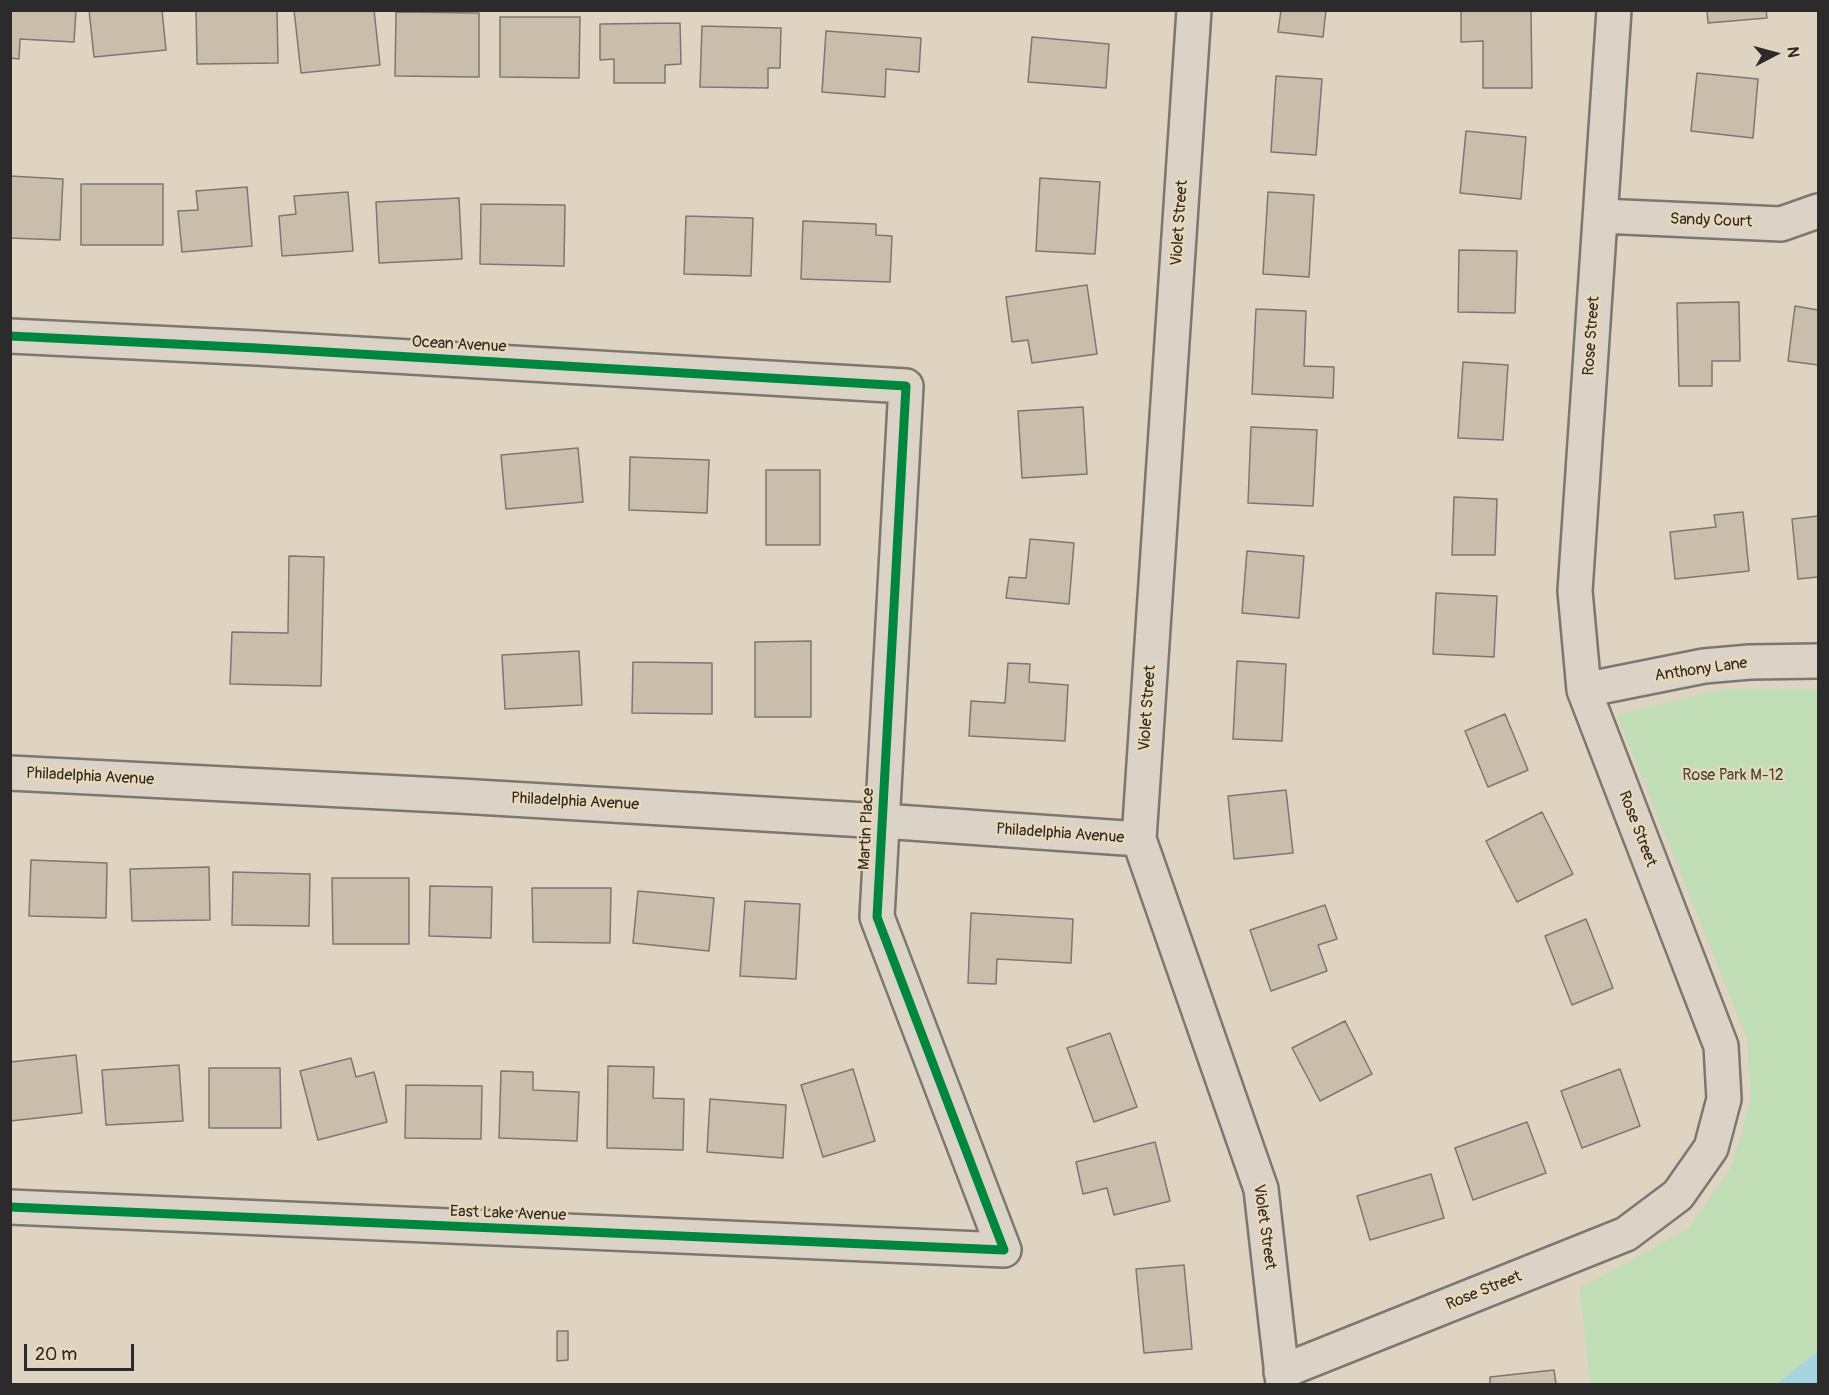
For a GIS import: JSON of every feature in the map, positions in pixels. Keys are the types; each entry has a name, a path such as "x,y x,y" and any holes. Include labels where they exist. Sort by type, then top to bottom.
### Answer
{"street":[{"name":"Violet Street","path":"1194,10 1139,839 1261,1189 1282,1378"},
{"name":"Rose Street","path":"1282,1378 1626,1234 1678,1195 1711,1148 1724,1099 1721,1046 1584,690 1575,591 1614,10"},
{"name":"Sandy Court","path":"1600,216 1781,224 1818,211"},
{"name":"Ocean Avenue","path":"10,336 906,386"},
{"name":"Martin Place","path":"906,386 877,917 1004,1250"},
{"name":"Anthony Lane","path":"1584,690 1704,666 1750,662 1818,661"},
{"name":"Philadelphia Avenue","path":"10,773 459,796 1139,839"},
{"name":"East Lake Avenue","path":"10,1208 1004,1250"}],"green space":[{"name":"Rose Park M-12","path":"1722,689 1818,689 1818,1384 1590,1384 1580,1288 1688,1229 1732,1166 1751,1097 1747,1039 1617,715"}],"water":[{"path":"1818,1351 1818,1384 1777,1384"}],"building":[{"path":"10,10 76,10 74,42 20,39 19,59 10,58"},
{"path":"89,10 162,10 166,50 94,57"},
{"path":"196,10 277,10 278,63 197,64"},
{"path":"294,10 374,10 380,65 301,73"},
{"path":"1281,10 1326,10 1323,37 1278,32"},
{"path":"1461,10 1531,10 1532,88 1483,88 1483,41 1461,42"},
{"path":"1707,10 1766,10 1767,18 1708,23"},
{"path":"396,12 479,13 479,77 395,76"},
{"path":"500,17 580,17 579,78 500,77"},
{"path":"680,23 681,64 665,65 665,83 614,83 614,59 600,60 600,24"},
{"path":"702,26 781,28 780,68 768,68 768,88 700,87"},
{"path":"826,31 921,38 919,72 886,69 885,97 822,92"},
{"path":"1032,37 1109,44 1106,88 1028,82"},
{"path":"1697,73 1758,79 1753,138 1691,131"},
{"path":"1276,76 1322,79 1316,155 1271,152"},
{"path":"1466,131 1526,137 1521,199 1460,193"},
{"path":"10,176 63,179 60,240 10,238"},
{"path":"1040,178 1100,182 1095,254 1036,251"},
{"path":"81,184 163,184 163,245 81,245"},
{"path":"247,187 252,246 182,252 178,211 198,210 196,191"},
{"path":"348,192 353,251 282,256 279,216 296,214 294,196"},
{"path":"1268,192 1314,195 1309,277 1263,274"},
{"path":"459,198 462,259 379,263 376,202"},
{"path":"481,204 565,205 564,266 480,264"},
{"path":"686,216 753,218 751,276 684,274"},
{"path":"803,221 876,224 876,235 892,236 890,282 801,279"},
{"path":"1459,250 1517,251 1515,313 1458,312"},
{"path":"1087,285 1097,354 1032,363 1028,340 1012,342 1006,297"},
{"path":"1739,302 1740,361 1712,361 1712,386 1679,386 1677,303"},
{"path":"1795,306 1818,310 1818,365 1788,361"},
{"path":"1256,309 1306,311 1304,366 1334,367 1333,398 1252,394"},
{"path":"1463,362 1508,365 1503,440 1458,438"},
{"path":"1083,407 1087,474 1022,478 1018,411"},
{"path":"1251,427 1317,430 1313,506 1248,503"},
{"path":"578,448 583,502 506,509 501,455"},
{"path":"630,457 709,460 707,513 629,510"},
{"path":"766,470 820,470 820,545 766,545"},
{"path":"1454,497 1497,499 1495,555 1452,555"},
{"path":"1743,512 1749,571 1675,579 1670,532 1716,527 1714,515"},
{"path":"1818,516 1818,577 1798,579 1792,519"},
{"path":"1030,539 1074,543 1069,604 1006,598 1009,577 1026,578"},
{"path":"1247,551 1304,556 1299,618 1242,613"},
{"path":"289,556 324,557 321,686 230,684 232,632 288,633"},
{"path":"1436,593 1497,596 1494,657 1433,654"},
{"path":"811,641 811,717 755,717 755,642"},
{"path":"579,651 582,705 505,709 502,655"},
{"path":"1237,661 1286,664 1282,741 1233,739"},
{"path":"633,662 712,663 712,714 632,713"},
{"path":"1008,663 1030,664 1029,682 1068,685 1065,741 969,736 971,701 1005,703"},
{"path":"1505,714 1528,770 1488,787 1465,731"},
{"path":"1286,790 1293,853 1234,859 1228,796"},
{"path":"1542,812 1573,874 1517,902 1486,841"},
{"path":"31,860 107,863 106,918 29,916"},
{"path":"209,867 210,920 132,921 130,869"},
{"path":"233,872 310,874 309,926 232,925"},
{"path":"332,878 409,878 409,944 333,944"},
{"path":"430,886 492,887 491,938 429,936"},
{"path":"532,888 611,888 610,943 533,942"},
{"path":"638,891 714,898 709,951 633,943"},
{"path":"745,901 800,904 796,979 740,976"},
{"path":"1325,905 1337,939 1318,945 1327,971 1271,991 1250,930"},
{"path":"971,913 1073,919 1071,963 997,959 996,984 968,983"},
{"path":"1586,919 1613,988 1572,1005 1545,936"},
{"path":"1345,1021 1372,1074 1320,1101 1292,1048"},
{"path":"1110,1033 1137,1107 1094,1122 1067,1048"},
{"path":"76,1055 82,1113 10,1121 10,1062"},
{"path":"351,1058 356,1077 374,1072 387,1122 318,1140 300,1071"},
{"path":"179,1065 183,1121 106,1125 102,1070"},
{"path":"608,1066 654,1067 653,1098 684,1099 683,1150 607,1148"},
{"path":"209,1068 280,1068 281,1128 209,1128"},
{"path":"853,1069 875,1141 823,1157 801,1085"},
{"path":"1620,1069 1640,1126 1582,1148 1561,1091"},
{"path":"501,1071 533,1072 533,1090 579,1092 577,1141 499,1138"},
{"path":"406,1085 482,1086 481,1139 405,1138"},
{"path":"710,1099 786,1105 783,1158 707,1152"},
{"path":"1527,1122 1546,1173 1473,1200 1455,1148"},
{"path":"1155,1142 1170,1201 1114,1215 1107,1188 1083,1194 1076,1162"},
{"path":"1431,1174 1444,1218 1370,1240 1357,1196"},
{"path":"1184,1265 1192,1349 1144,1353 1136,1269"},
{"path":"557,1331 568,1331 568,1360 557,1361"},
{"path":"1554,1370 1556,1384 1490,1384 1490,1377"}],"cycle path":[{"path":"10,336 906,386 877,917 1004,1250 10,1207"}]}
